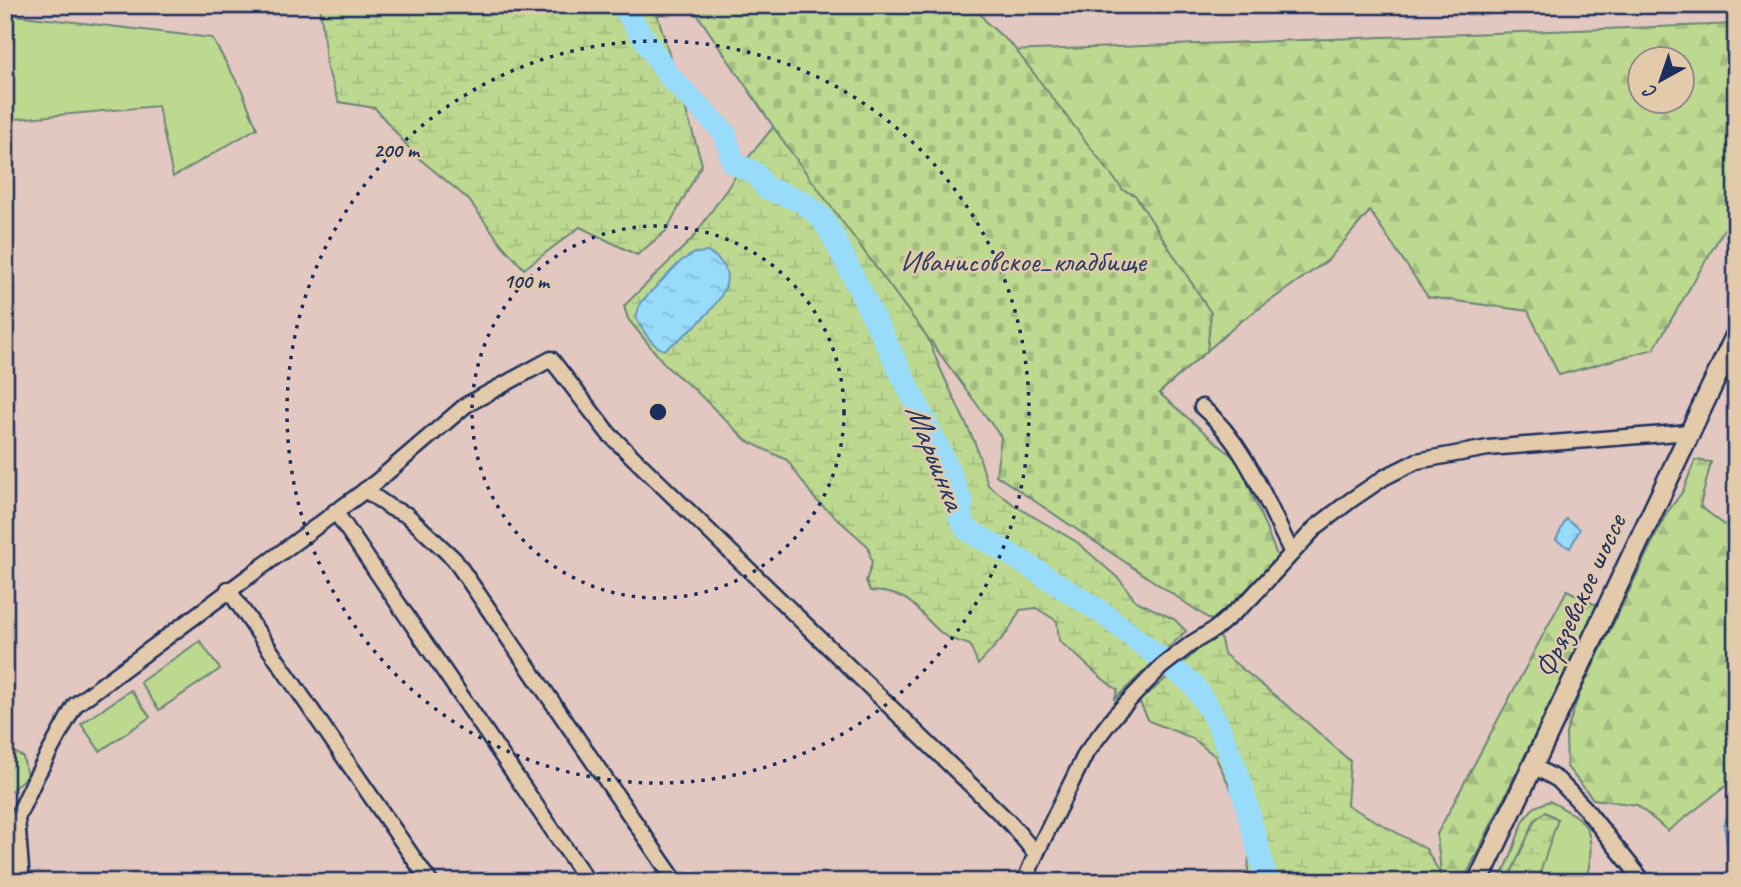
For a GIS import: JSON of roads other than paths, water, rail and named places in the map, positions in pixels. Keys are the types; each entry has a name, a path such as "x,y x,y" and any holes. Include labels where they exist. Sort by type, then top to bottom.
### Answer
{"highway":[{"name":"Фрязевское шоссе","path":"1478,882 1736,335"}],"street":[{"path":"22,882 17,818 75,705 365,490 466,405 551,359 608,434 1011,824 1036,855"},
{"path":"1202,407 1244,457 1292,553"},
{"path":"1024,882 1086,753 1115,715 1167,663 1250,600 1317,527 1385,477 1417,461 1488,448 1690,432"},
{"path":"365,490 391,508 408,515 454,559 676,882"},
{"path":"335,511 588,882"},
{"path":"228,589 430,882"},
{"path":"1532,765 1558,780 1567,789 1644,882"}],"water":[{"path":"707,252 724,266 727,277 718,301 684,335 664,350 659,348 636,318 640,303 681,261 695,253"},
{"path":"1566,519 1580,529 1570,548 1556,540"},
{"path":"1736,799 1736,872 1730,867 1724,824"}],"waterway":[{"name":"Марьинка","path":"622,5 668,75 725,133 733,163 755,173 766,188 803,202 822,218 940,451 962,503 959,515 966,529 1104,614 1194,685 1217,722 1240,780 1267,882"}],"park label":[{"name":"Иванисовское_кладбище","path":"1023,261"}]}
